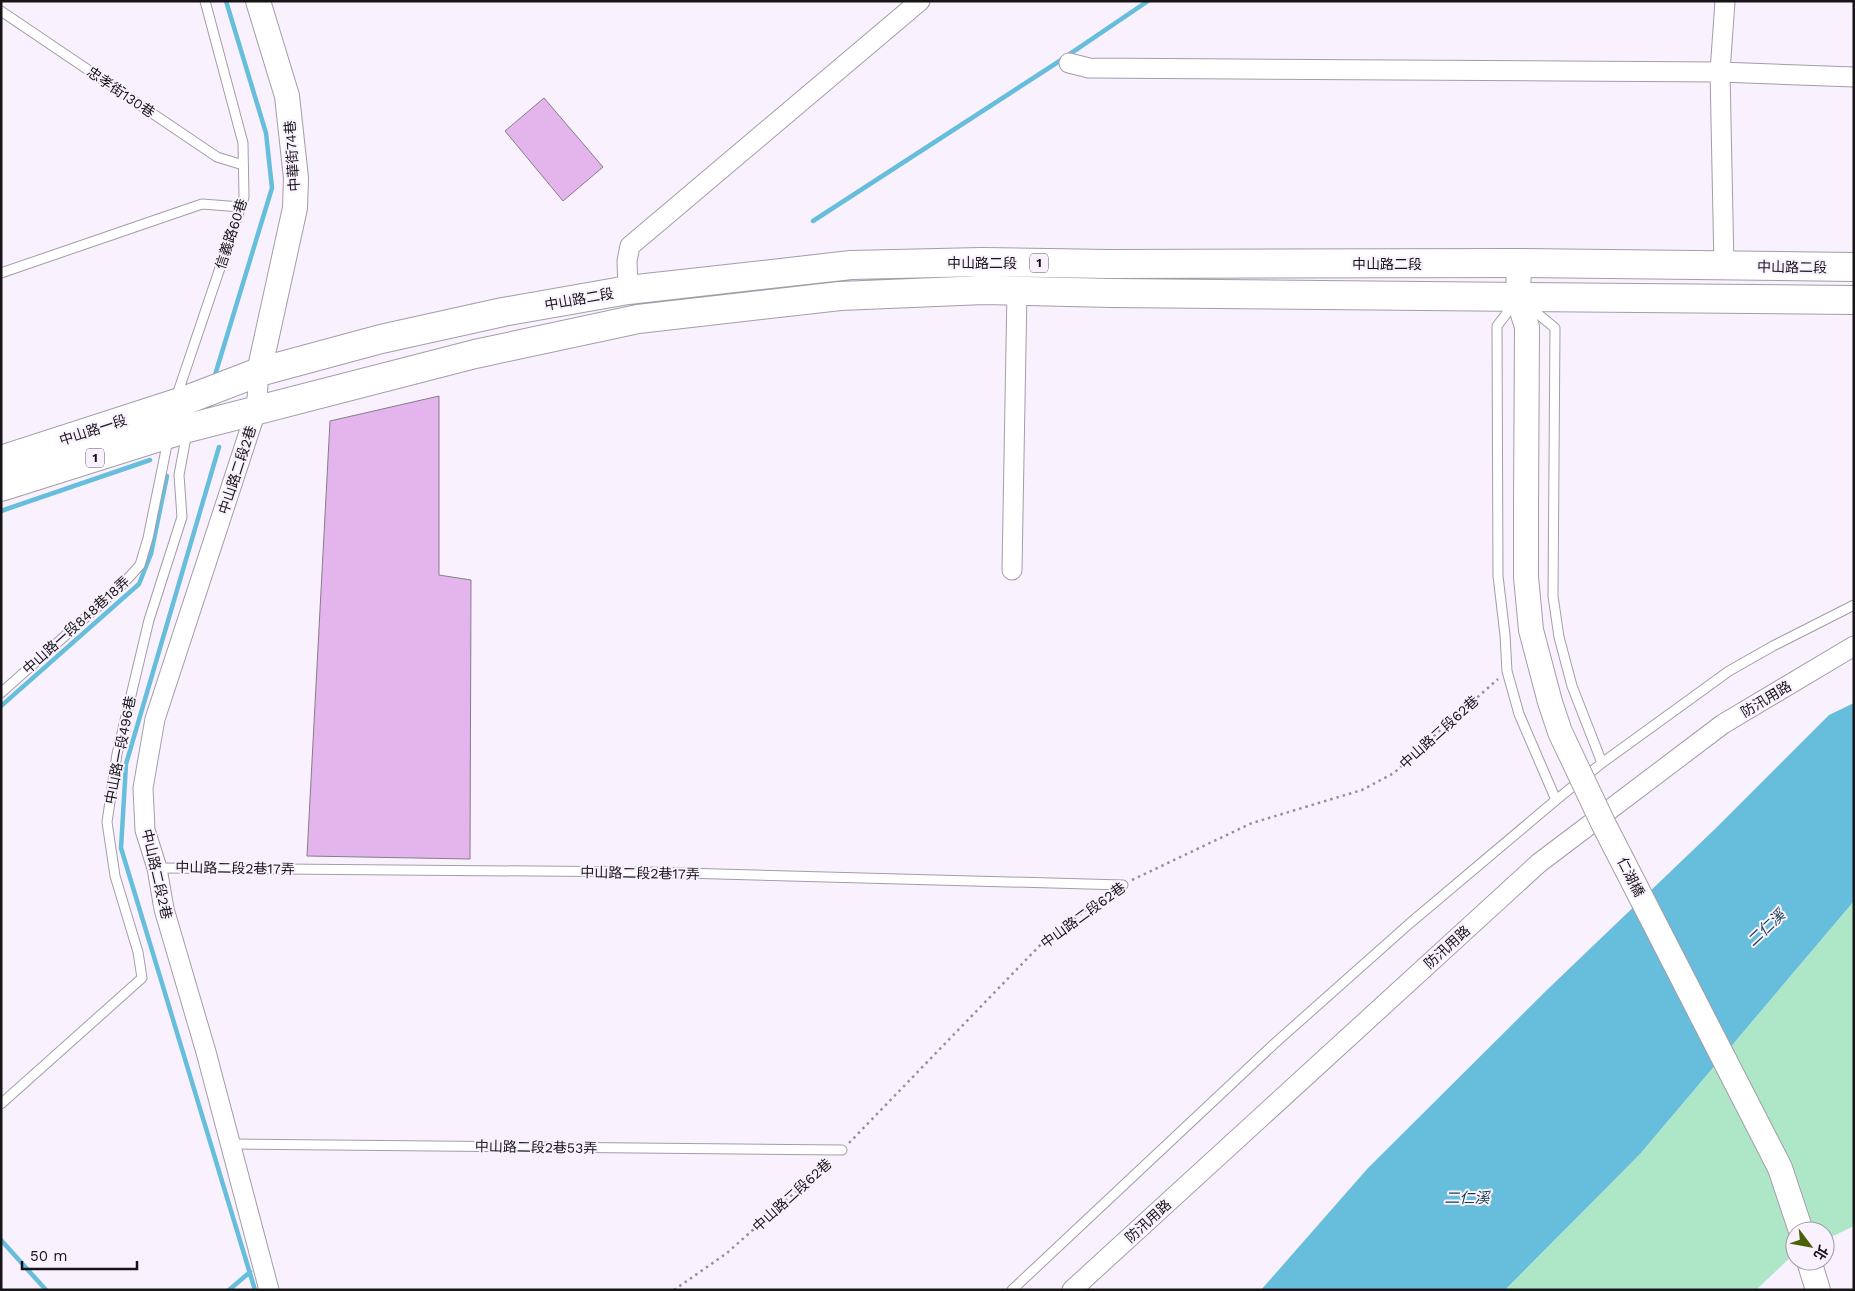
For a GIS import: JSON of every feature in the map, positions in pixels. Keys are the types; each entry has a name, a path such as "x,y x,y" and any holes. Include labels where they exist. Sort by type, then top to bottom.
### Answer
{"main road":[{"name":"中山路二段","path":"177,417 248,377 381,339 503,312 628,290 851,266 941,263 1519,264 1854,268"},
{"name":"中山路二段","path":"177,417 249,414 475,354 638,319 840,296 1017,290 1518,298 1854,300"},
{"name":"中山路一段","path":"1,460 177,417"},
{"name":"中山路一段","path":"1,487 177,417"}],"street":[{"name":"中華街74巷","path":"248,377 295,208 296,178 287,96 258,1"},
{"path":"628,290 627,261 630,246 920,1"},
{"path":"1724,266 1720,72 1725,1"},
{"path":"1069,63 1089,68 1720,72 1854,77"},
{"path":"1518,298 1519,264"},
{"path":"1012,570 1017,290"},
{"name":"仁湖橋","path":"1518,298 1527,326 1526,577 1530,630 1550,702 1560,732 1603,823 1780,1168 1798,1221"},
{"name":"中山路二段2巷","path":"248,377 249,414 155,719 143,788 145,830 157,868 164,908 206,1052 269,1290"},
{"name":"防汛用路","path":"1072,1290 1539,863 1723,724 1854,646"},
{"path":"1813,1271 1818,1290"}],"lane":[{"name":"信義路60巷","path":"177,417 244,197 243,143 205,1"},
{"name":"忠孝街130巷","path":"1,11 217,157 243,165"},
{"path":"1,273 202,204 241,207"},
{"path":"1556,800 1519,714 1507,671 1498,576 1497,326 1518,298 1555,328 1553,596 1559,637 1572,686 1602,764"},
{"name":"中山路一段848巷18弄","path":"1,693 122,585 140,566 177,417"},
{"name":"中山路一段496巷","path":"1,1104 142,978 138,952 115,876 107,822 117,754 149,620 182,517 177,417"},
{"path":"1012,1290 1274,1044 1409,924 1556,800 1602,764 1729,672 1773,646 1854,605"},
{"name":"中山路二段2巷17弄","path":"157,868 646,872 1122,885"},
{"name":"中山路二段2巷53弄","path":"229,1144 842,1150"}],"path":[{"name":"中山路二段62巷","path":"674,1290 726,1253 842,1150 1048,937 1122,885 1252,823 1362,790 1394,773 1507,671"}],"green space":[{"path":"1854,901 1854,1226 1835,1235 1835,1221 1785,1221 1785,1262 1756,1290 1505,1290 1640,1154"}],"water":[{"name":"二仁溪","path":"1854,703 1854,901 1640,1154 1505,1290 1261,1290 1368,1168 1549,988 1715,829 1829,715"}],"building":[{"path":"544,98 603,167 563,201 505,131"},
{"path":"439,396 439,575 471,580 470,859 307,856 330,421"}],"waterway":[{"path":"215,375 272,188 266,133 226,1"},
{"path":"813,221 1058,62 1148,1"},
{"path":"219,447 126,764 121,848 255,1290"},
{"path":"1,511 150,460"},
{"path":"1,706 139,584 151,554 167,476"},
{"path":"1,1240 46,1290"},
{"path":"229,1290 250,1272"}]}
